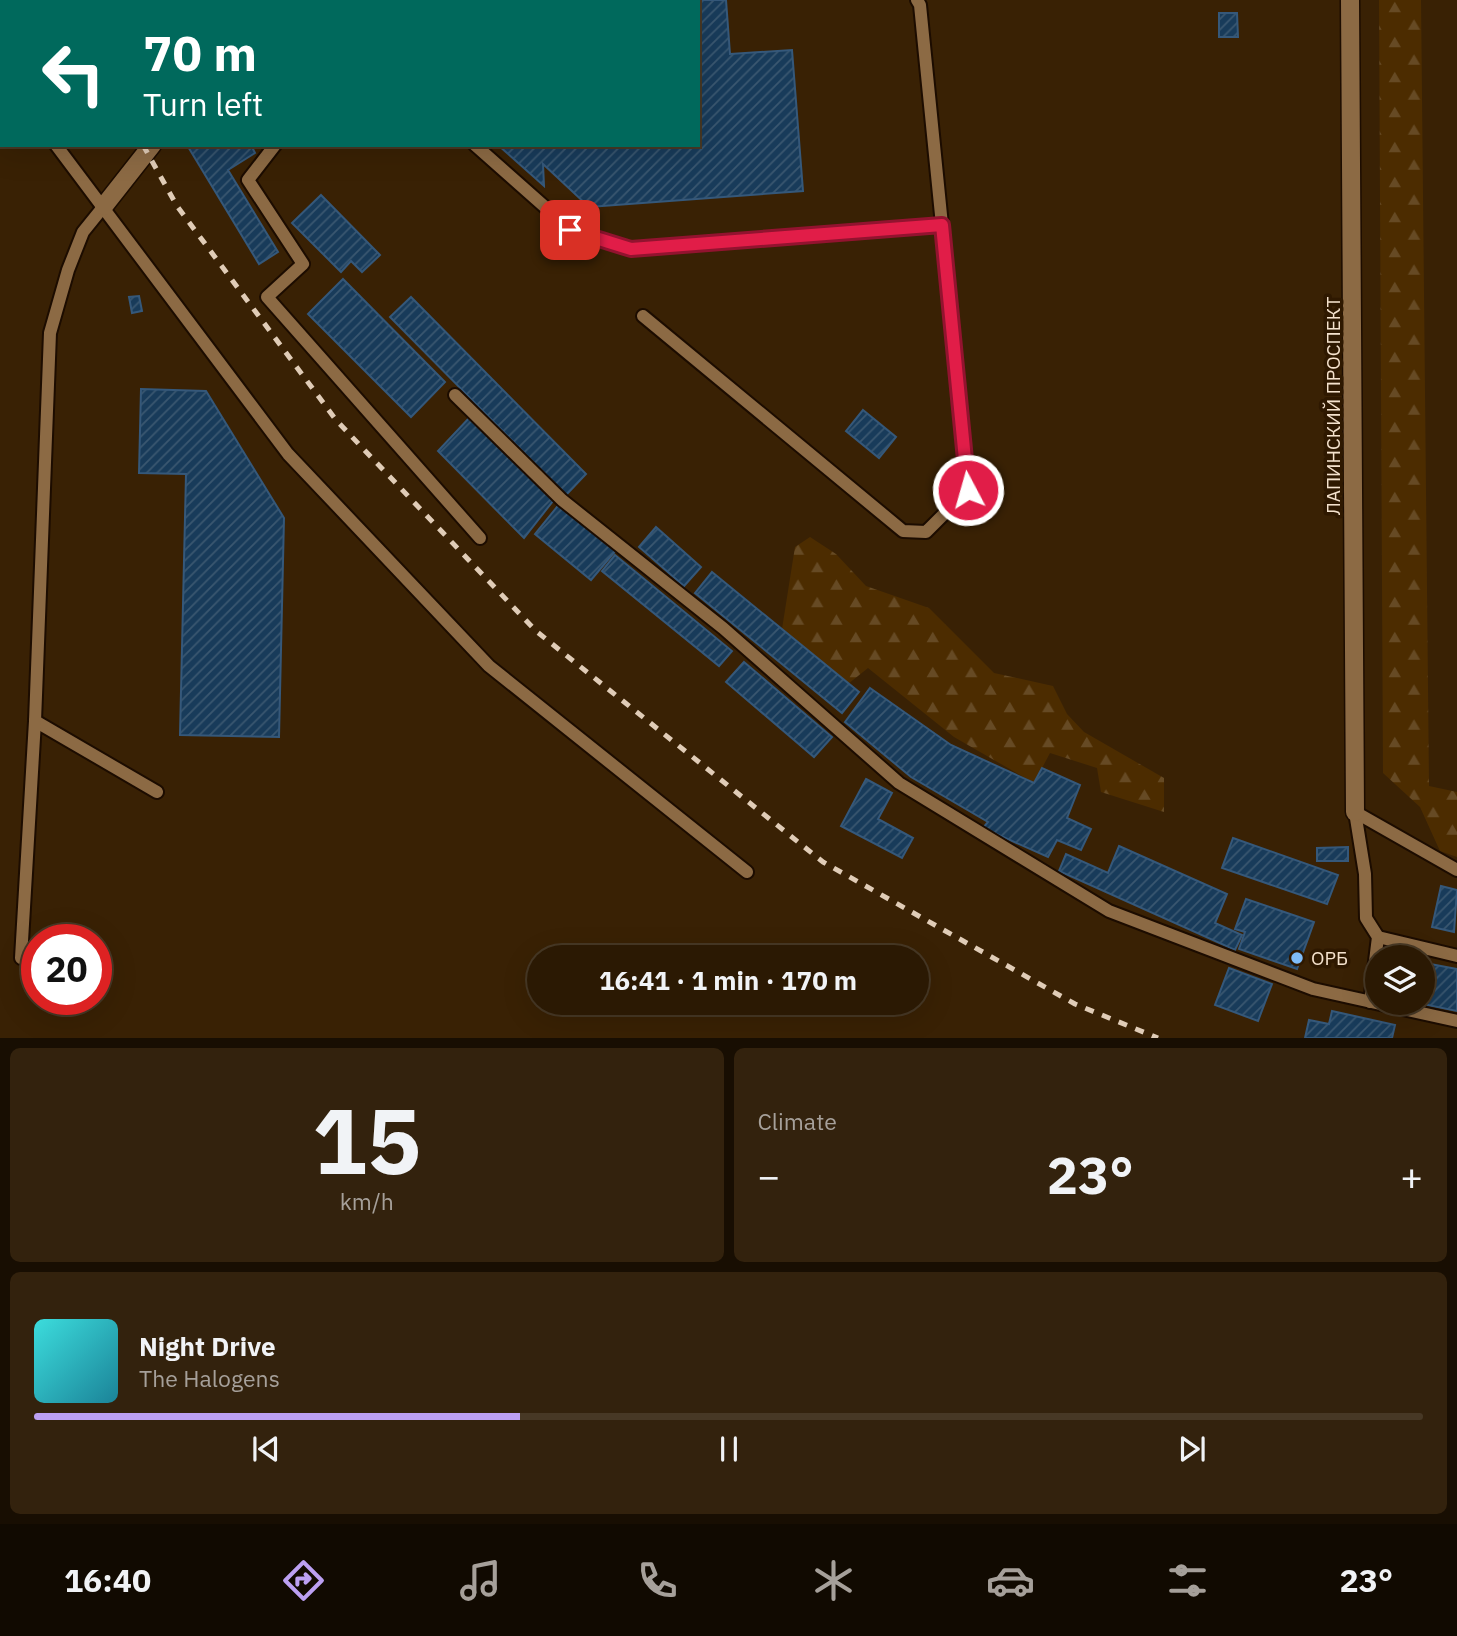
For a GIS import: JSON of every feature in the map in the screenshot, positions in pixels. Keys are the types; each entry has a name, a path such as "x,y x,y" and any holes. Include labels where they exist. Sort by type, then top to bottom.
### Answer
{"street":[{"name":"ЛАПИНСКИЙ ПРОСПЕКТ","path":"1350,0 1355,812"},
{"path":"104,206 150,147"}],"lane":[{"path":"643,316 903,531 926,532 968,490 920,5 917,0"},
{"path":"58,147 288,454 480,656 747,872"},
{"path":"273,147 248,180 303,264 267,296 480,538"},
{"path":"477,147 570,230 631,249 942,225"},
{"path":"23,924 50,333 68,270 83,232 104,206"},
{"path":"454,395 562,499 723,628 899,783 1109,911 1313,989 1365,1001"},
{"path":"34,721 157,792"},
{"path":"1355,812 1457,870"},
{"path":"1355,812 1364,874 1366,918 1378,937 1377,945"},
{"path":"1378,937 1457,956"},
{"path":"1430,1015 1457,1021"}],"green space":[{"path":"1379,0 1421,0 1429,786 1457,792 1457,857 1440,851 1420,807 1383,773"},
{"path":"810,537 836,554 866,586 929,608 994,673 1053,686 1067,714 1084,732 1164,778 1164,812 1101,792 1097,768 1050,753 1034,783 954,737 868,668 848,684 782,629 795,547"}],"building":[{"path":"700,0 726,0 730,54 792,50 803,191 589,207 543,164 544,186 500,147 700,147"},
{"path":"1219,13 1237,13 1238,37 1219,37"},
{"path":"188,147 252,147 255,153 228,170 278,252 259,264"},
{"path":"321,195 380,255 362,272 351,261 341,272 292,223"},
{"path":"343,279 445,382 411,417 308,314"},
{"path":"139,296 142,311 132,313 129,297"},
{"path":"411,297 586,474 566,495 390,317"},
{"path":"141,389 206,391 284,518 279,737 180,735 186,474 139,473"},
{"path":"863,410 896,437 879,458 846,431"},
{"path":"471,416 553,501 524,538 438,451"},
{"path":"561,502 617,549 591,580 535,534"},
{"path":"656,527 701,567 684,586 639,547"},
{"path":"615,555 732,651 719,666 602,571"},
{"path":"712,572 859,692 842,713 695,593"},
{"path":"744,662 832,737 814,757 726,682"},
{"path":"870,688 951,745 1034,783 1042,768 1080,785 1067,818 1091,829 1081,850 1057,840 1048,857 983,828 988,822 911,777 845,722"},
{"path":"866,779 892,793 878,819 913,838 902,858 841,826"},
{"path":"1233,838 1338,875 1327,904 1222,868"},
{"path":"1119,846 1227,894 1215,923 1242,935 1235,950 1059,871 1066,854 1108,873"},
{"path":"1348,847 1348,861 1317,861 1317,848"},
{"path":"1441,886 1457,890 1454,932 1432,927"},
{"path":"1246,899 1314,922 1297,969 1239,949 1245,932 1235,929"},
{"path":"1435,965 1457,969 1457,1011 1435,1006"},
{"path":"1229,968 1272,984 1258,1021 1215,1005"},
{"path":"1332,1011 1395,1025 1392,1038 1305,1038 1309,1020 1329,1024"}],"railway":[{"path":"144,147 177,206 336,420 536,631 823,862 1075,1004 1158,1038"}],"place":[{"name":"ОРБ","path":"1297,958"}],"route":[{"path":"570,230 631,249 942,225 968,490"}]}
